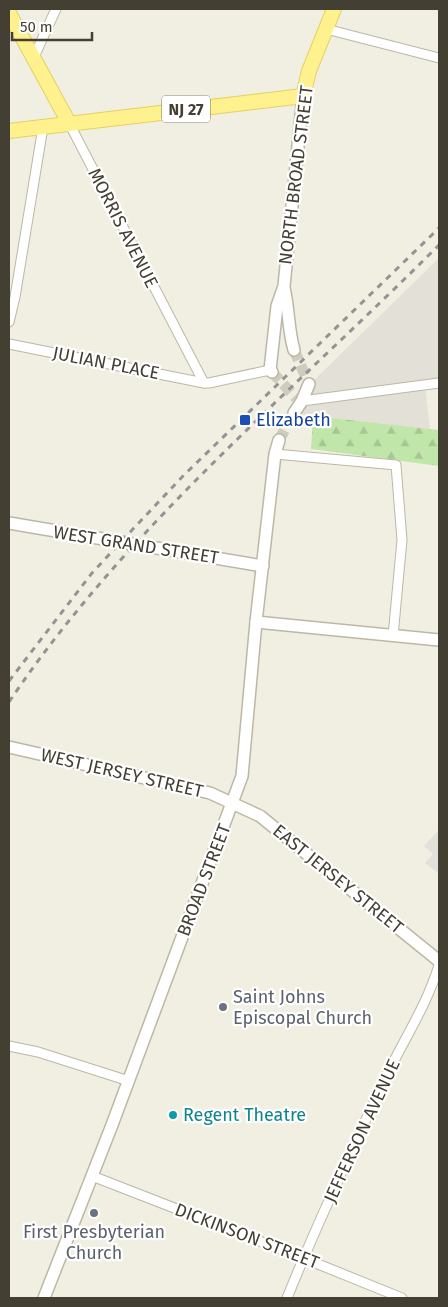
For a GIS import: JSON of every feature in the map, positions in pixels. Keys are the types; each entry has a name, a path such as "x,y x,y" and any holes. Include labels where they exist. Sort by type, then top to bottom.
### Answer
{"main road":[{"name":"NORTH BROAD STREET","path":"303,96 309,71 334,9"},
{"name":"MORRIS AVENUE","path":"9,13 69,123"},
{"name":"NJ 27","path":"9,131 303,96"}],"street":[{"path":"33,59 56,9"},
{"path":"326,28 439,58"},
{"name":"NORTH BROAD STREET","path":"271,371 277,306 284,286 303,96"},
{"name":"MORRIS AVENUE","path":"69,123 204,383"},
{"path":"9,322 15,297 43,127"},
{"name":"NORTH BROAD STREET","path":"284,286 290,336 294,350"},
{"name":"JULIAN PLACE","path":"9,344 204,383"},
{"path":"204,383 271,371"},
{"path":"299,400 439,383"},
{"path":"294,413 299,400 309,384"},
{"name":"BROAD STREET","path":"44,1298 129,1081 242,776 256,622 275,454 279,440"},
{"path":"275,454 396,464 402,540 393,636"},
{"name":"WEST GRAND STREET","path":"9,523 263,566"},
{"path":"256,622 439,640"},
{"name":"WEST JERSEY STREET","path":"9,747 210,793 233,803"},
{"name":"EAST JERSEY STREET","path":"233,803 260,816 439,961"},
{"name":"JEFFERSON AVENUE","path":"287,1298 303,1258 386,1077 433,985 439,965"},
{"path":"9,1046 38,1052 129,1081"},
{"name":"DICKINSON STREET","path":"92,1176 402,1298"}],"shaded area":[{"path":"439,258 439,384 425,386 430,429 299,415 301,393"},
{"path":"439,830 439,874 425,863 433,854 424,846"}],"green space":[{"path":"313,416 439,430 439,466 311,449"}],"tunnel":[{"path":"294,350 309,384"},
{"path":"272,372 296,398"},
{"path":"279,440 294,413"}],"railway":[{"path":"9,681 92,573 184,475 439,228"},
{"path":"9,702 55,638 105,578 158,520 269,408 439,245"}],"place":[{"name":"Elizabeth","path":"245,420"},
{"name":"Saint Johns Episcopal Church","path":"223,1007"},
{"name":"Regent Theatre","path":"173,1115"},
{"name":"First Presbyterian Church","path":"94,1213"}]}
